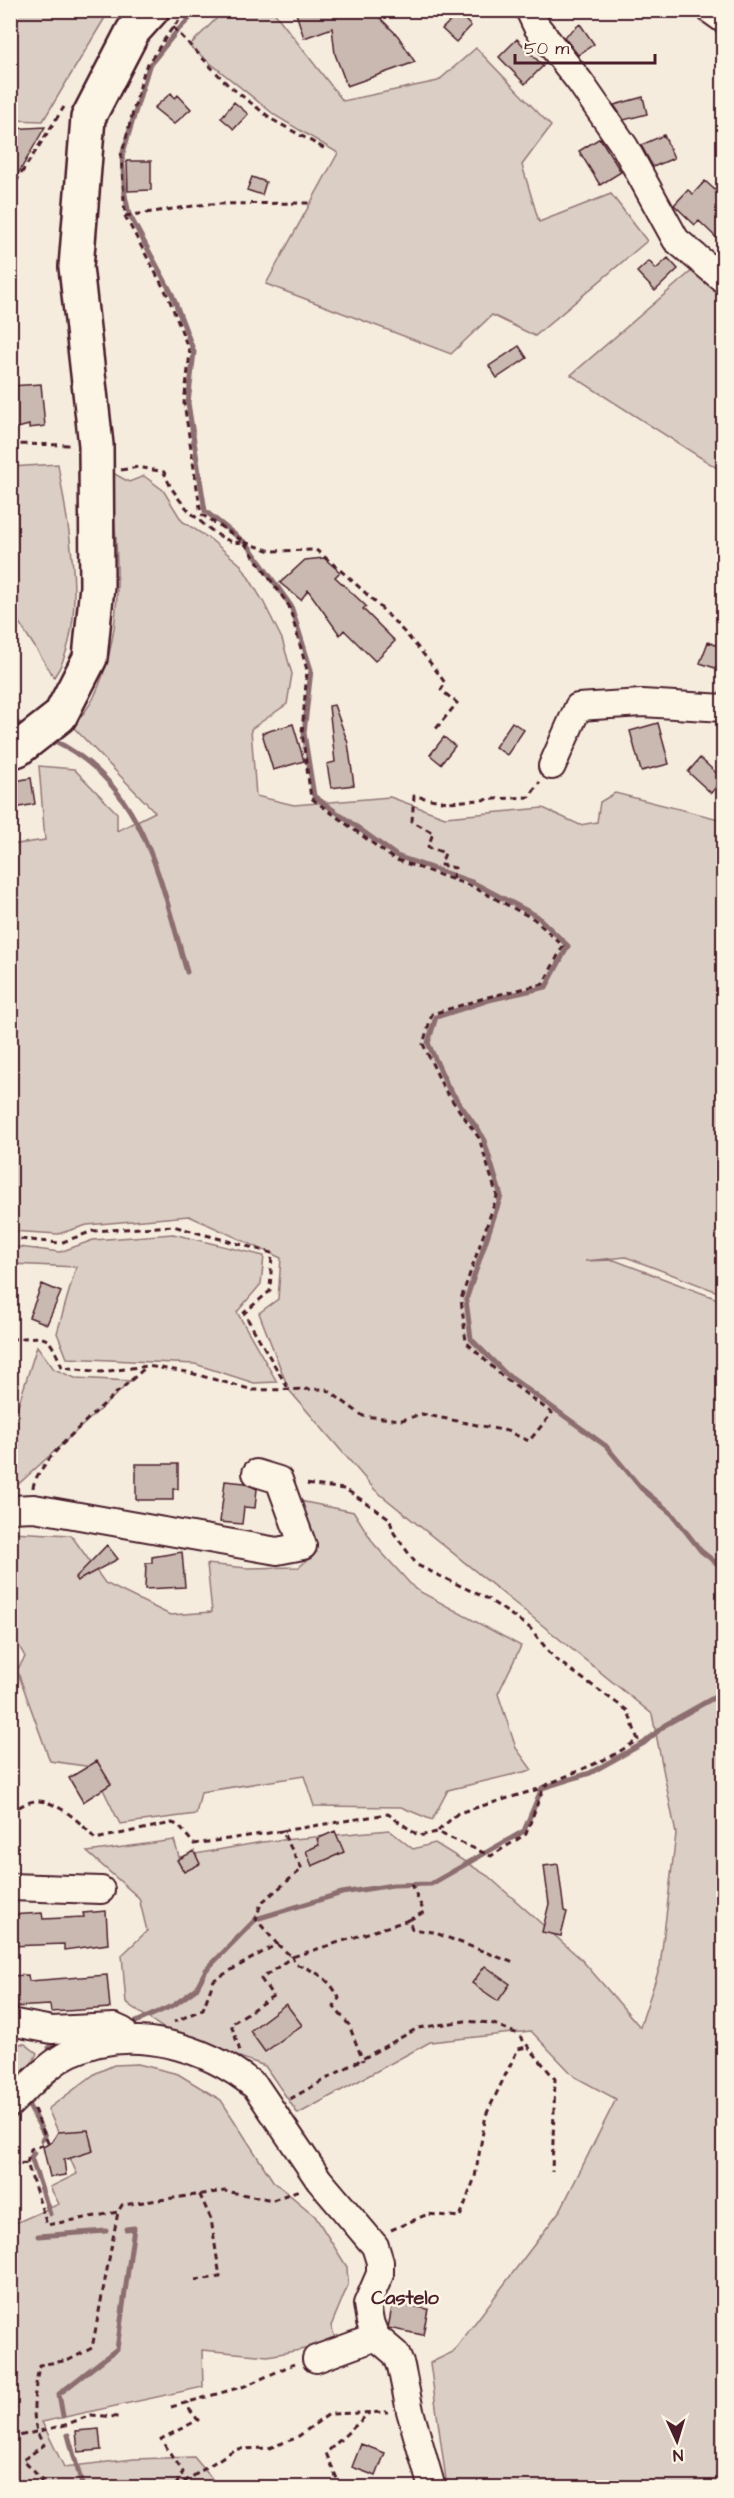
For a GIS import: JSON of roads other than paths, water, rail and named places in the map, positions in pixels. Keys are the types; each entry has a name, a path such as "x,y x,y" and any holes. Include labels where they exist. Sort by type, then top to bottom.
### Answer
{"main road":[{"path":"14,751 60,716 90,658 108,454 76,267 88,117 133,30 162,19"}],"street":[{"path":"529,10 537,27 580,82 625,147 676,240 723,280"},
{"path":"710,10 723,20"},
{"path":"552,766 578,707 642,703 723,708"},
{"path":"22,1509 278,1551 303,1546 268,1477"},
{"path":"10,1887 101,1890"},
{"path":"10,2022 52,2030 114,2027 123,2031 129,2041"},
{"path":"10,2104 59,2060 70,2054 129,2041 158,2040 202,2055 243,2076 256,2087 319,2180 370,2240 380,2262 380,2274 368,2304 376,2337 396,2354 402,2366 410,2411 432,2487"},
{"path":"316,2359 376,2337"}],"waterway":[{"path":"198,10 177,31 149,66 122,156 125,195 129,214 172,294 194,352 188,403 205,511 248,545 291,606 311,670 304,733 314,796 397,856 472,882 537,916 568,946 546,987 489,1000 436,1017 428,1043 448,1087 483,1137 501,1196 466,1300 471,1339 506,1374 606,1446 641,1488 672,1514 701,1551 724,1569"},
{"path":"10,720 26,727"},
{"path":"51,739 83,758 108,781 128,808 157,870 187,972"},
{"path":"136,2022 174,2005 196,1989 206,1970 256,1919 342,1893 393,1885 431,1884 524,1831 542,1788 590,1773 644,1743 665,1725 724,1692"},
{"path":"50,2052 49,2048 65,2039"},
{"path":"42,2091 58,2076"},
{"path":"28,2104 45,2136 42,2140"},
{"path":"34,2153 31,2157 50,2214"},
{"path":"63,2416 59,2394 117,2349 134,2228 126,2229"},
{"path":"38,2236 106,2231"},
{"path":"68,2435 83,2488"}],"district":[{"name":"Castelo","path":"405,2298"}]}
